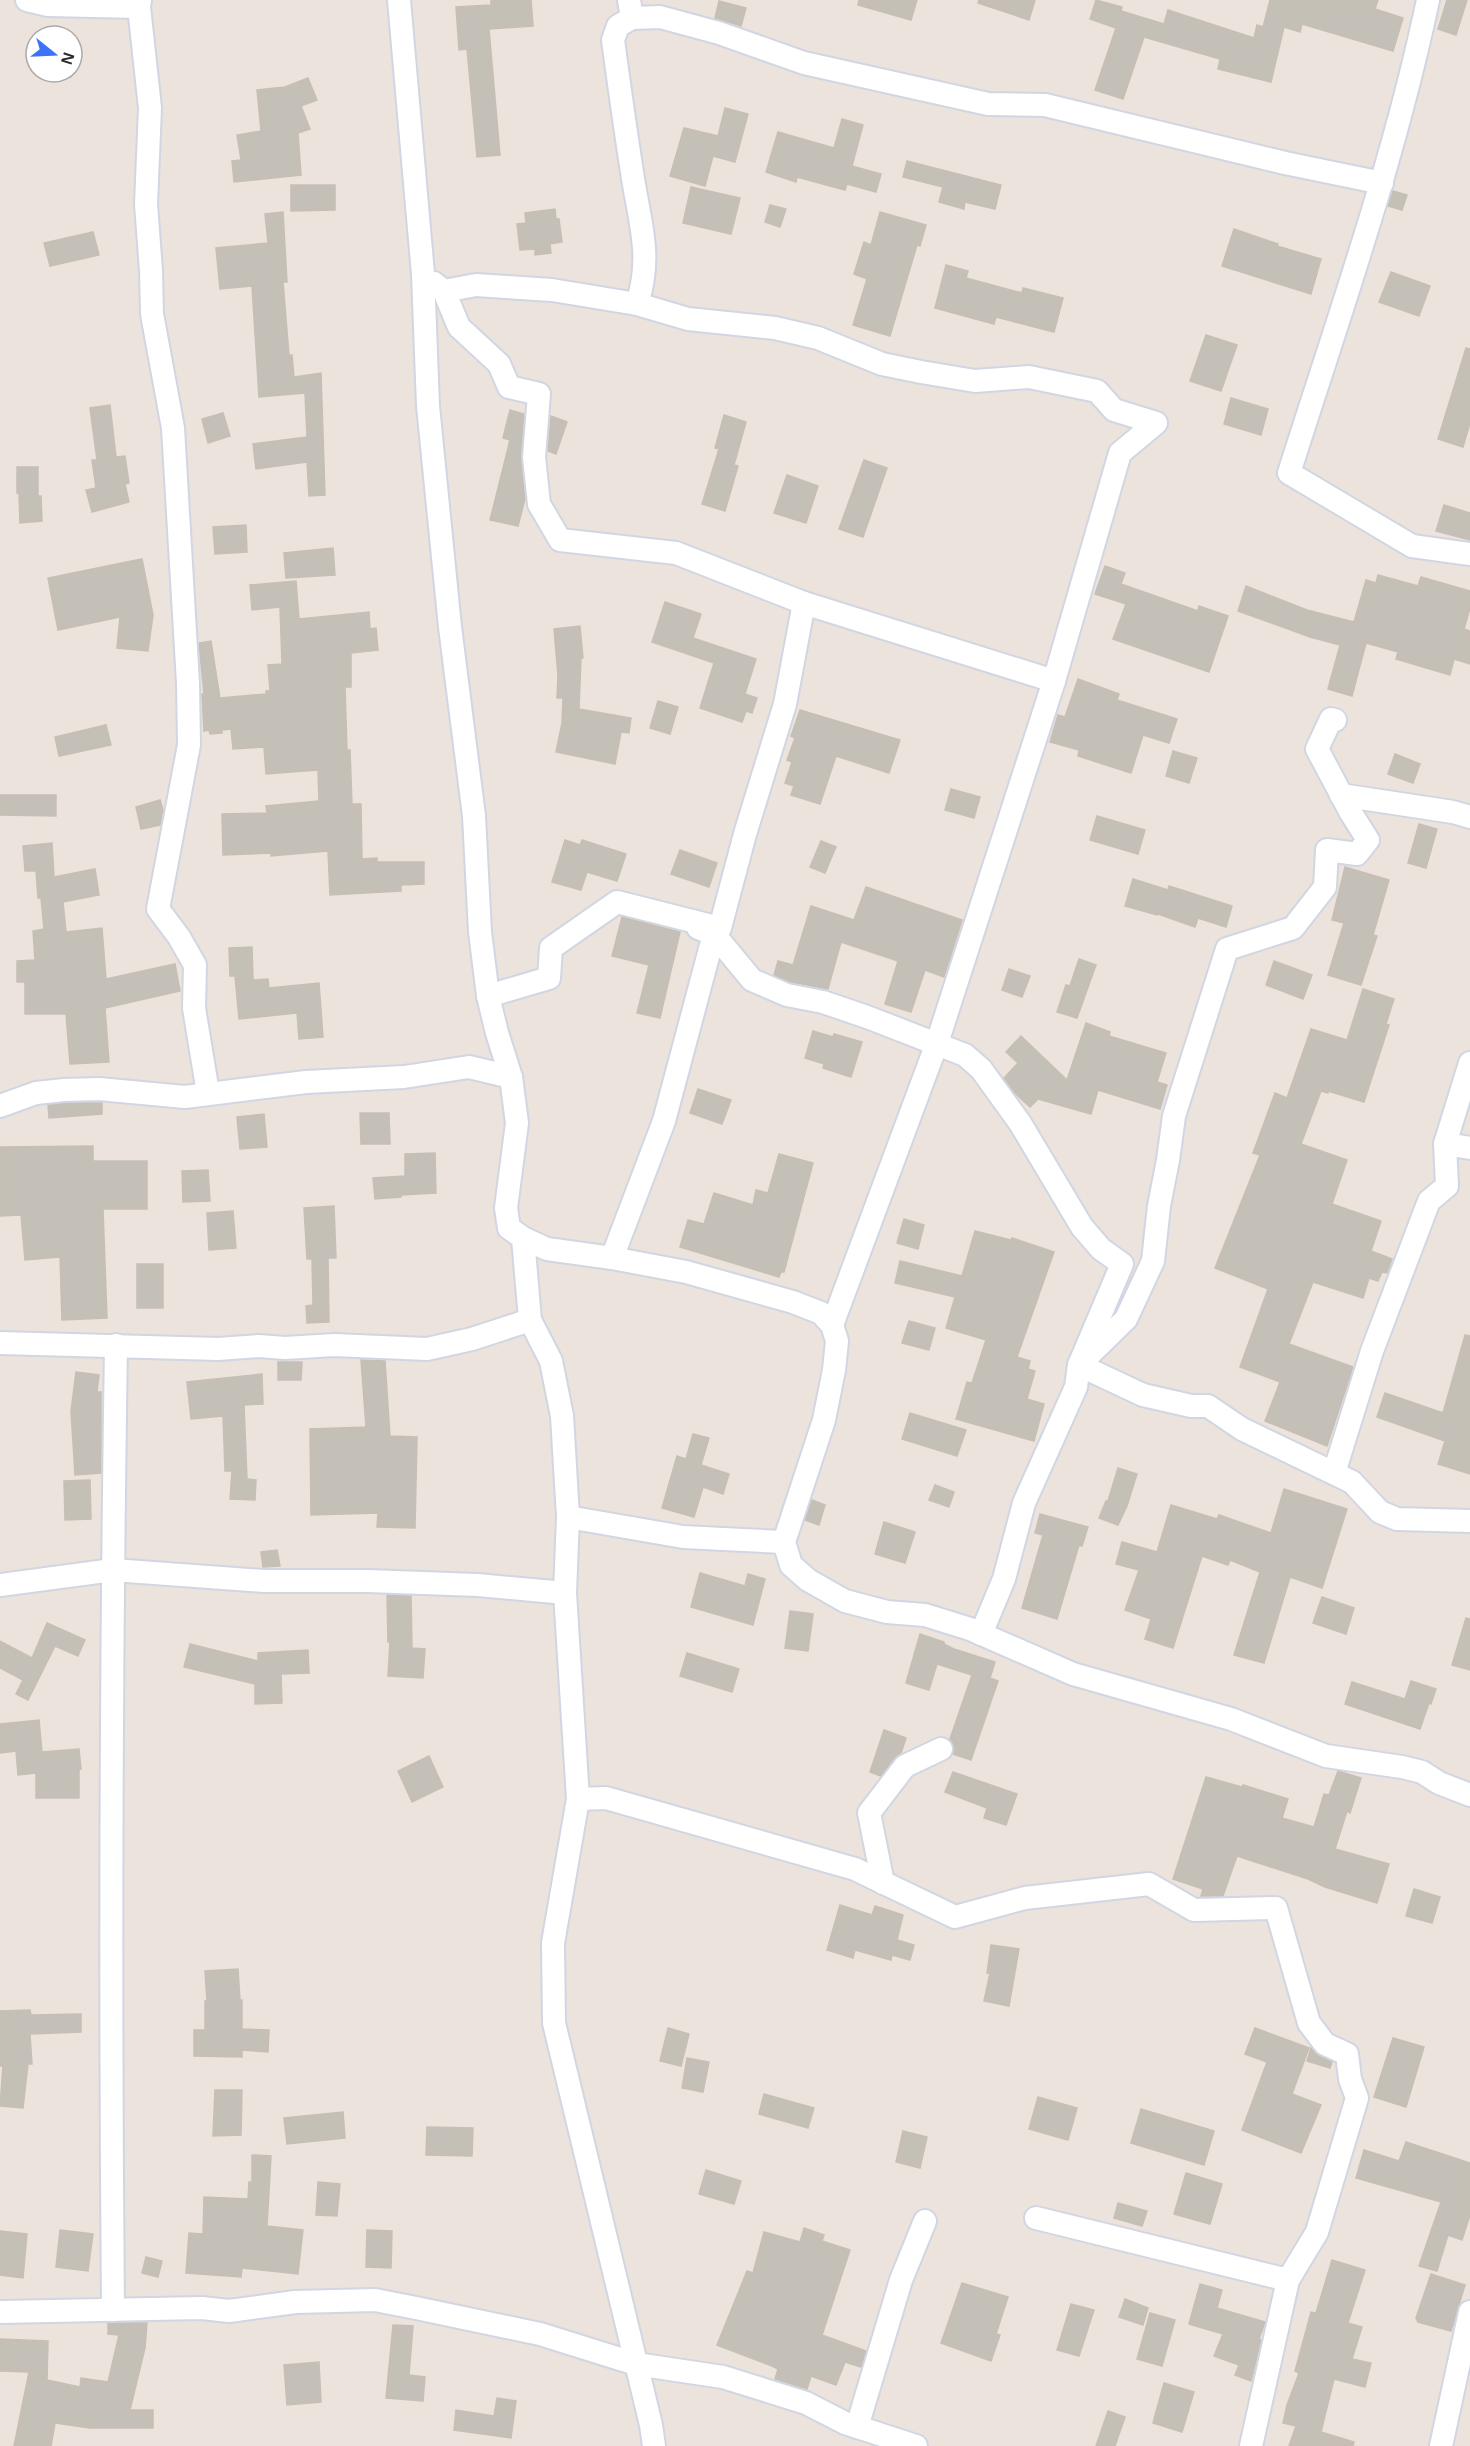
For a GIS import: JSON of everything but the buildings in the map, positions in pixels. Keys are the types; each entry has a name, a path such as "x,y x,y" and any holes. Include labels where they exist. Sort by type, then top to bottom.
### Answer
{"street":[{"path":"27,0 48,4 139,4 150,108 146,204 152,314 173,428 188,683 189,745 158,909 179,937 195,965 194,1008 208,1093"},
{"path":"399,0 423,274 428,406 450,627 474,816 480,932 488,996 497,1033 512,1077 517,1123 506,1208 509,1228 546,1249 612,1258 686,1272 793,1302 821,1313 832,1325 837,1341 824,1420 784,1542 791,1565 808,1580 845,1601 887,1612 925,1615 981,1634 1073,1674 1231,1719 1326,1756 1422,1772 1439,1783 1470,1795"},
{"path":"1428,0 1413,73 1382,183 1289,473 1413,546 1470,554"},
{"path":"637,303 644,281 646,251 613,40 618,26 630,9 719,33 804,63 988,104 1045,105 1286,163 1382,183"},
{"path":"423,274 444,291 459,327 499,364 509,387 539,394 534,457 539,504 560,540 676,553 804,603 1054,681"},
{"path":"444,291 476,285 552,290 637,303 688,319 775,327 818,338 882,364 921,372 975,381 1029,377 1097,391 1114,410 1156,423 1120,453 1054,681 937,1043 832,1325"},
{"path":"488,996 549,978 551,948 617,902 720,928 785,704 804,603"},
{"path":"1079,1365 1126,1319 1153,1261 1158,1206 1174,1116 1227,949 1293,928 1325,887 1327,850 1357,854 1368,840 1317,748 1331,718 1335,720"},
{"path":"1341,795 1453,812 1470,817"},
{"path":"617,902 714,933 752,980 787,995 823,1002 965,1055 981,1069 1020,1123 1082,1227 1101,1249 1122,1264 1079,1365 1076,1387 1024,1503 1004,1579 981,1634"},
{"path":"612,1258 664,1121 714,933"},
{"path":"469,1067 497,1033"},
{"path":"1334,1473 1372,1351 1429,1201 1447,1186 1445,1144 1470,1064"},
{"path":"0,1106 36,1093 64,1090 99,1089 185,1097 306,1082 404,1077 469,1067 512,1077"},
{"path":"1445,1144 1470,1148"},
{"path":"524,1238 530,1320 551,1361 562,1416 568,1516 565,1593 578,1799 553,1942 554,2023 651,2425 654,2446"},
{"path":"0,1343 218,1348 334,1345 427,1349 472,1339 530,1320"},
{"path":"113,2310 110,2005 117,1345"},
{"path":"1079,1365 1143,1395 1191,1406 1208,1406 1242,1429 1352,1482 1380,1512 1397,1519 1470,1521"},
{"path":"568,1516 683,1537 784,1542"},
{"path":"0,1585 113,1570 264,1581 368,1581 477,1585 565,1593"},
{"path":"883,1883 869,1813 905,1766 941,1749"},
{"path":"578,1799 606,1798 855,1869 955,1917 1026,1898 1149,1884 1194,1910 1276,1908 1309,2023 1325,2044 1347,2054 1350,2079 1357,2098 1317,2232 1288,2280 1251,2446"},
{"path":"1036,2218 1288,2280"},
{"path":"857,2427 901,2280 925,2221"},
{"path":"0,2312 202,2308 229,2311 295,2302 375,2300 540,2334 636,2364 723,2377 806,2403 845,2424 916,2446"},
{"path":"1441,2446 1470,2312"}]}
